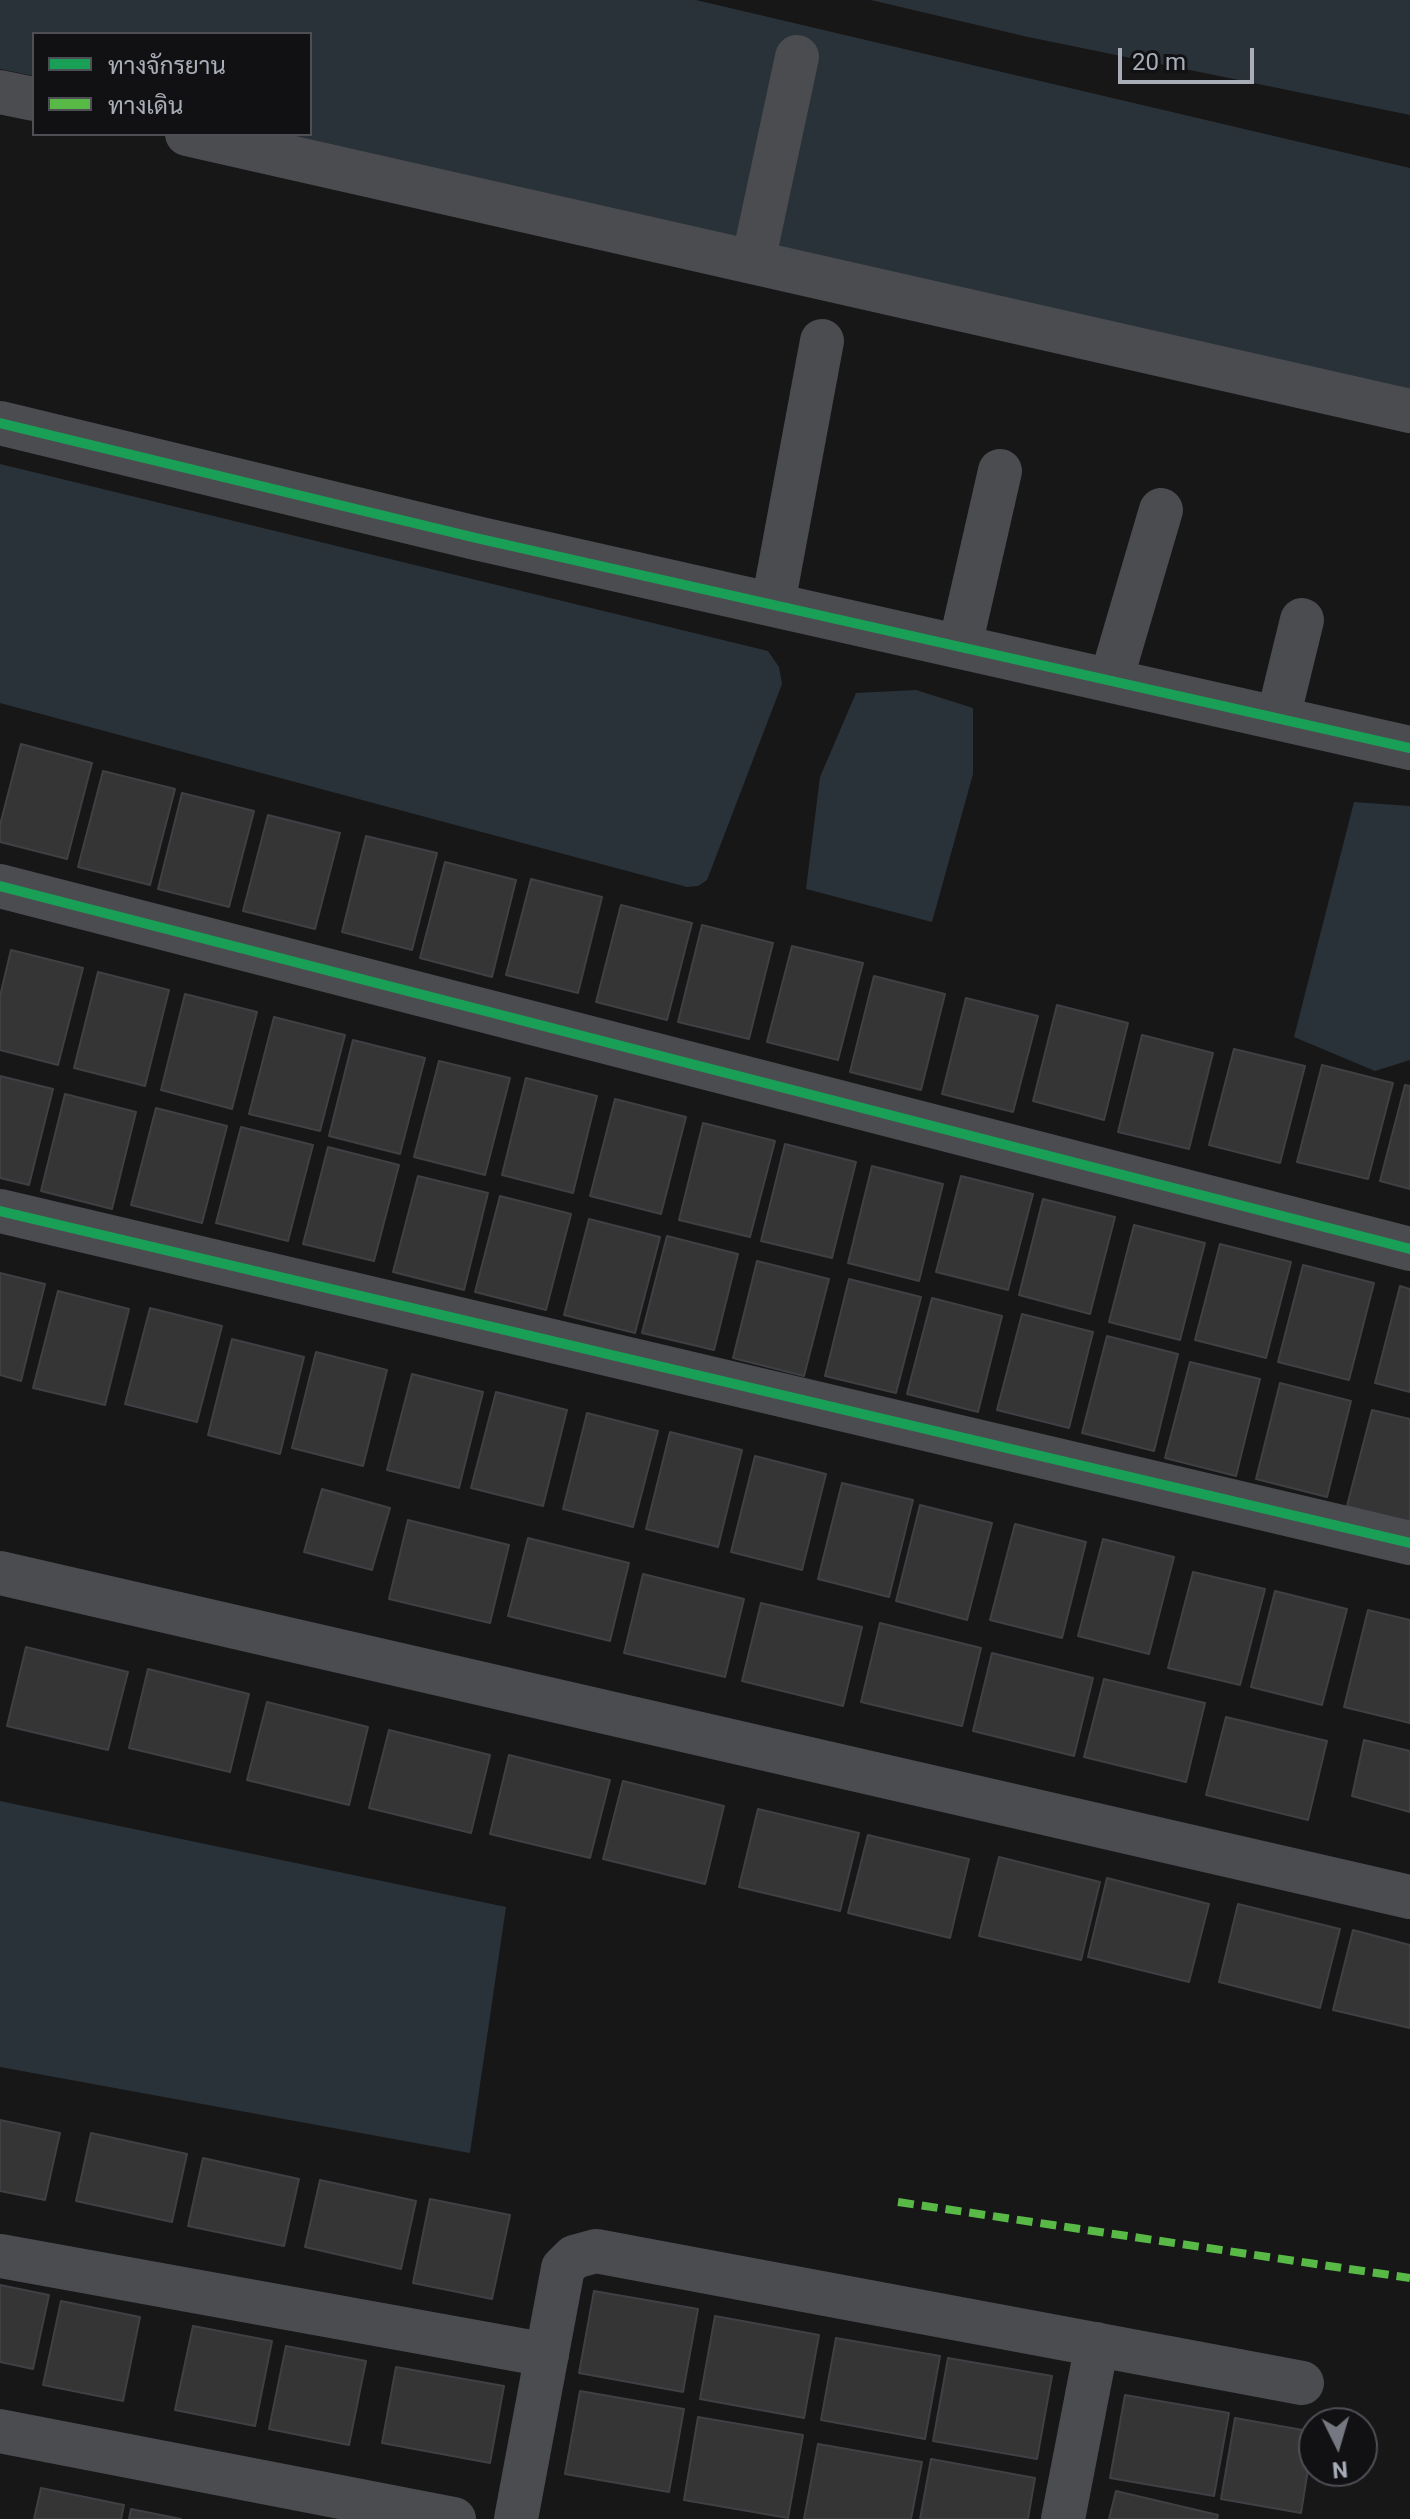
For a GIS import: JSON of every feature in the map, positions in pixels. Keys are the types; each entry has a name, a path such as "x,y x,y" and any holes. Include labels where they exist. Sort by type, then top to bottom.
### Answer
{"street":[{"path":"753,262 797,57"},
{"path":"0,92 32,99"},
{"path":"196,136 1410,411"},
{"path":"773,604 822,341"},
{"path":"0,423 476,538 1410,748"},
{"path":"960,646 1000,471"},
{"path":"1111,680 1161,510"},
{"path":"1278,718 1302,620"},
{"path":"0,886 1410,1249"},
{"path":"0,1211 1410,1543"},
{"path":"0,1573 1410,1897"},
{"path":"516,2519 563,2268 574,2257 596,2251 1302,2383"},
{"path":"0,2256 547,2355"},
{"path":"1063,2519 1097,2344"},
{"path":"0,2431 454,2519"}],"shaded area":[{"path":"0,0 696,0 1410,168 1410,393 292,136 312,136 312,32 32,32 32,76 0,69"},
{"path":"871,0 1410,0 1410,115 1028,37"},
{"path":"0,464 768,651 779,667 782,684 707,880 698,886 687,887 0,703"},
{"path":"916,690 973,708 973,774 932,922 806,889 820,777 856,693"},
{"path":"1354,802 1410,806 1410,1060 1375,1071 1294,1037"},
{"path":"0,1801 506,1907 470,2153 0,2067"}],"building":[{"path":"21,744 92,763 67,859 0,842 0,825"},
{"path":"103,771 175,789 150,885 78,867"},
{"path":"182,793 254,811 229,907 158,889"},
{"path":"268,815 340,833 315,929 243,911"},
{"path":"366,836 437,853 412,950 342,932"},
{"path":"445,862 516,880 492,977 420,958"},
{"path":"531,879 602,897 578,993 506,975"},
{"path":"621,905 692,923 667,1020 596,1002"},
{"path":"702,925 773,943 749,1039 678,1022"},
{"path":"792,946 863,963 838,1060 767,1042"},
{"path":"11,950 83,968 58,1065 0,1050 0,996"},
{"path":"98,972 169,990 145,1086 74,1068"},
{"path":"874,976 945,994 921,1090 850,1072"},
{"path":"185,994 257,1012 232,1109 161,1090"},
{"path":"966,998 1038,1016 1013,1112 942,1094"},
{"path":"1057,1005 1128,1023 1104,1120 1033,1101"},
{"path":"274,1017 345,1035 320,1131 249,1114"},
{"path":"1142,1035 1213,1053 1189,1149 1118,1132"},
{"path":"353,1040 425,1058 400,1154 329,1136"},
{"path":"1234,1049 1305,1066 1280,1163 1209,1145"},
{"path":"439,1061 510,1078 485,1175 414,1157"},
{"path":"1322,1065 1393,1083 1368,1179 1297,1162"},
{"path":"0,1076 53,1089 29,1185 0,1178"},
{"path":"526,1078 597,1096 573,1193 502,1175"},
{"path":"1405,1085 1410,1086 1410,1189 1380,1181"},
{"path":"65,1094 136,1112 112,1209 41,1191"},
{"path":"615,1099 686,1117 661,1214 590,1196"},
{"path":"156,1108 227,1126 202,1223 131,1205"},
{"path":"703,1123 775,1141 750,1237 679,1220"},
{"path":"241,1127 313,1145 288,1241 216,1223"},
{"path":"785,1144 856,1162 832,1258 761,1241"},
{"path":"328,1147 399,1165 374,1261 303,1244"},
{"path":"872,1166 943,1184 919,1281 848,1263"},
{"path":"418,1176 488,1193 464,1290 393,1272"},
{"path":"961,1176 1033,1194 1008,1290 936,1272"},
{"path":"500,1196 571,1214 546,1310 475,1292"},
{"path":"1043,1199 1115,1217 1090,1314 1019,1295"},
{"path":"589,1219 660,1237 635,1333 564,1315"},
{"path":"1134,1225 1205,1243 1180,1340 1109,1322"},
{"path":"667,1236 738,1254 714,1350 642,1333"},
{"path":"1220,1244 1291,1262 1266,1358 1195,1340"},
{"path":"757,1261 829,1279 804,1376 733,1358"},
{"path":"1303,1265 1374,1283 1349,1380 1278,1362"},
{"path":"0,1273 45,1284 21,1381 0,1375"},
{"path":"849,1279 921,1297 896,1393 825,1376"},
{"path":"1400,1286 1410,1289 1410,1392 1375,1383"},
{"path":"58,1291 129,1309 105,1405 33,1388"},
{"path":"932,1298 1002,1316 978,1412 907,1394"},
{"path":"150,1308 222,1326 197,1422 125,1404"},
{"path":"1022,1314 1093,1332 1069,1428 997,1410"},
{"path":"1107,1336 1178,1354 1154,1451 1082,1433"},
{"path":"232,1339 304,1357 280,1454 208,1435"},
{"path":"316,1352 387,1370 363,1466 292,1448"},
{"path":"1190,1362 1260,1379 1236,1476 1165,1458"},
{"path":"412,1374 483,1392 459,1488 387,1470"},
{"path":"1280,1383 1351,1401 1327,1497 1256,1479"},
{"path":"496,1392 567,1410 543,1506 471,1488"},
{"path":"1372,1410 1410,1419 1410,1522 1347,1506"},
{"path":"587,1413 658,1431 633,1527 563,1509"},
{"path":"670,1432 742,1450 718,1547 646,1529"},
{"path":"755,1456 826,1474 802,1570 731,1552"},
{"path":"842,1483 913,1500 889,1597 818,1579"},
{"path":"322,1489 390,1508 372,1570 304,1552"},
{"path":"920,1505 992,1523 967,1620 896,1601"},
{"path":"408,1520 509,1545 490,1623 389,1599"},
{"path":"1015,1524 1086,1542 1062,1638 990,1620"},
{"path":"528,1538 629,1563 610,1641 508,1616"},
{"path":"1103,1539 1174,1557 1149,1654 1078,1636"},
{"path":"1193,1572 1265,1589 1240,1685 1168,1668"},
{"path":"643,1574 744,1599 725,1677 624,1653"},
{"path":"1275,1591 1347,1609 1322,1705 1251,1687"},
{"path":"761,1603 862,1627 843,1706 742,1681"},
{"path":"1368,1610 1410,1620 1410,1723 1344,1707"},
{"path":"880,1623 981,1648 962,1726 861,1702"},
{"path":"26,1647 128,1672 108,1750 7,1726"},
{"path":"992,1653 1093,1678 1074,1756 973,1731"},
{"path":"148,1669 249,1694 230,1772 129,1748"},
{"path":"1104,1679 1205,1703 1186,1782 1084,1757"},
{"path":"267,1702 368,1727 349,1805 247,1780"},
{"path":"1226,1717 1327,1741 1308,1820 1206,1795"},
{"path":"389,1730 490,1755 471,1833 369,1808"},
{"path":"1364,1740 1410,1751 1410,1812 1352,1796"},
{"path":"509,1755 610,1780 590,1858 490,1834"},
{"path":"623,1781 724,1806 705,1884 603,1859"},
{"path":"758,1809 859,1833 840,1911 739,1887"},
{"path":"868,1835 969,1859 950,1938 848,1913"},
{"path":"999,1857 1100,1882 1081,1960 979,1936"},
{"path":"1107,1878 1209,1904 1189,1982 1088,1957"},
{"path":"1238,1904 1340,1929 1320,2008 1219,1982"},
{"path":"1353,1930 1410,1945 1410,2028 1333,2010"},
{"path":"0,2120 60,2133 45,2200 0,2191"},
{"path":"91,2133 187,2154 172,2222 76,2201"},
{"path":"203,2158 299,2179 284,2246 188,2226"},
{"path":"320,2180 416,2201 401,2269 305,2247"},
{"path":"430,2199 510,2215 492,2299 413,2283"},
{"path":"0,2285 49,2295 33,2369 0,2362"},
{"path":"594,2291 698,2309 683,2392 579,2373"},
{"path":"61,2301 140,2317 123,2401 43,2385"},
{"path":"715,2316 819,2335 804,2418 700,2399"},
{"path":"193,2326 272,2341 255,2426 175,2410"},
{"path":"836,2338 940,2356 925,2439 821,2420"},
{"path":"286,2346 366,2361 349,2445 269,2429"},
{"path":"948,2358 1052,2376 1037,2459 933,2441"},
{"path":"396,2367 504,2386 490,2463 382,2443"},
{"path":"580,2391 684,2409 669,2492 565,2474"},
{"path":"1125,2395 1229,2413 1214,2496 1110,2478"},
{"path":"698,2417 803,2435 788,2518 684,2500"},
{"path":"1235,2418 1298,2429 1298,2487 1305,2487 1301,2513 1221,2499"},
{"path":"818,2444 922,2462 911,2519 804,2519"},
{"path":"931,2459 1035,2478 1028,2519 920,2519"},
{"path":"41,2488 124,2505 121,2519 34,2519"},
{"path":"1116,2491 1218,2515 1217,2519 1109,2519"},
{"path":"131,2509 181,2519 129,2519"}],"marked path":[{"path":"898,2202 1410,2278"}],"cycle path":[{"path":"0,423 476,538 1410,748"},
{"path":"0,886 1410,1249"},
{"path":"0,1211 1410,1543"}]}
